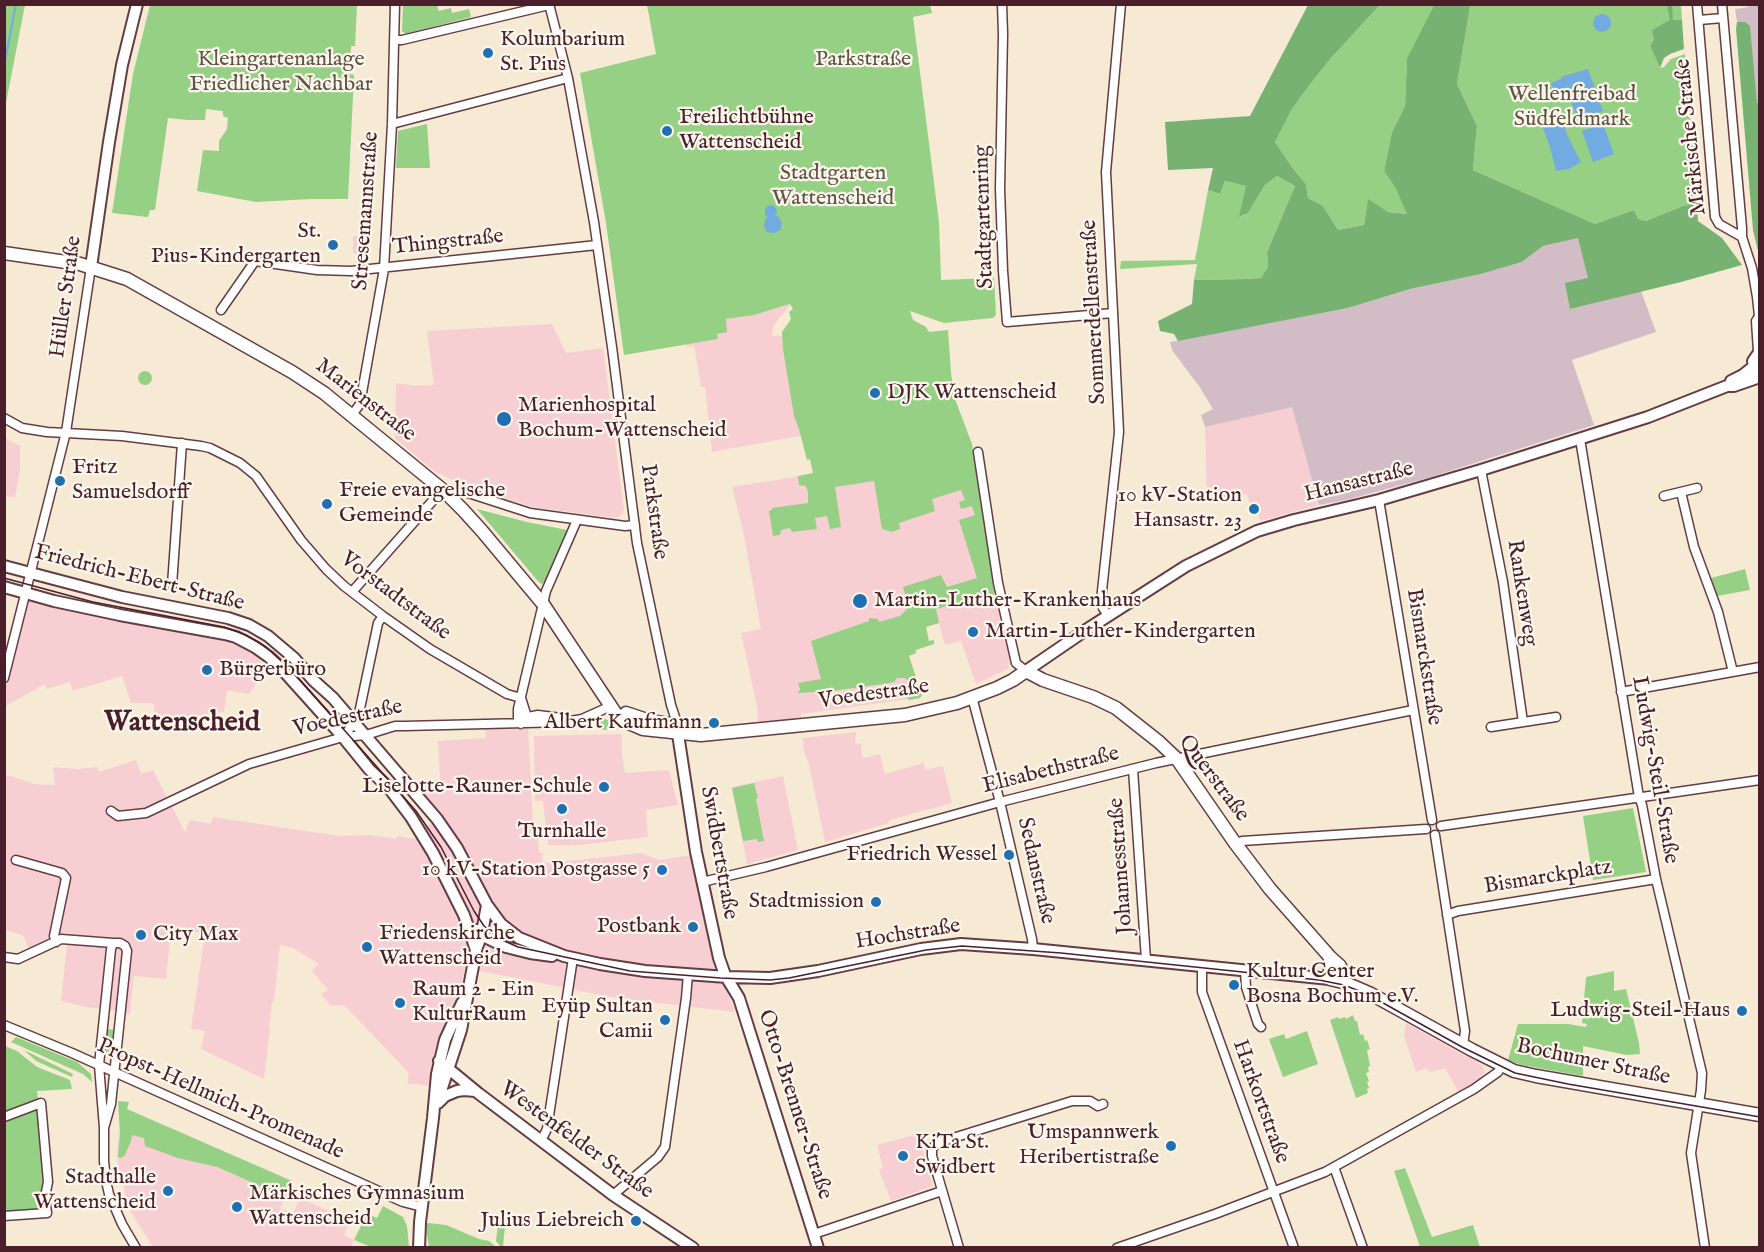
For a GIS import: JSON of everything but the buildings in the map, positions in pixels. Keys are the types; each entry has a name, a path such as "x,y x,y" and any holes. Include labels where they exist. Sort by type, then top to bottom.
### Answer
{"main road":[{"name":"Marienstraße","path":"4,253 80,264 128,279 292,372 324,393 444,491 463,510 543,603 611,706"},
{"name":"Voedestraße","path":"611,706 678,730 701,735 720,734 905,715 942,707 972,697 997,688 1026,672"},
{"name":"Querstraße","path":"1026,672 1116,708 1177,759 1270,889 1340,966 1337,981"},
{"name":"Voedestraße","path":"611,706 622,719 643,729 678,730"},
{"name":"Bochumer Straße","path":"1337,981 1371,994 1514,1071 1760,1115"}],"street":[{"name":"Hüller Straße","path":"4,678 66,432 122,65 137,4"},
{"name":"Stresemannstraße","path":"352,415 360,404 384,269 392,124 395,4"},
{"name":"Stadtgartenring","path":"1002,4 1000,189 1007,322 1113,313"},
{"name":"Sommerdellenstraße","path":"1108,616 1101,600 1119,432 1106,172 1121,4"},
{"name":"Märkische Straße","path":"1698,4 1715,217 1719,224 1742,237"},
{"name":"Märkische Straße","path":"1722,4 1742,237 1752,268 1759,316 1756,321 1759,352"},
{"path":"395,40 549,5"},
{"name":"Parkstraße","path":"549,5 568,78 597,245 637,543 678,730"},
{"path":"1699,20 1723,18"},
{"path":"392,124 568,78"},
{"name":"Thingstraße","path":"221,309 255,261 317,270 351,271 597,245"},
{"path":"1753,367 1754,357 1759,352"},
{"name":"Hansastraße","path":"1026,672 1108,616 1195,562 1257,531 1379,500 1481,470 1648,417 1727,386 1734,386 1760,377 1753,367 1732,380 1727,386"},
{"name":"Vorstadtstraße","path":"4,418 22,428 47,432 182,443 210,448 240,463 256,476 295,532 326,569 352,592 430,649 507,694 521,698"},
{"name":"Ludwig-Steil-Straße","path":"1580,439 1639,797 1701,1067 1702,1083 1691,1153 1705,1248"},
{"path":"172,585 182,443"},
{"path":"978,452 998,583 1016,663 1026,672"},
{"name":"Rankenweg","path":"1481,470 1503,582 1523,722"},
{"path":"1664,496 1697,488"},
{"path":"352,592 436,497 444,491 459,490 530,513 625,526 635,525"},
{"path":"1681,492 1694,547 1719,612 1733,672"},
{"path":"463,510 476,496"},
{"name":"Bismarckstraße","path":"1379,500 1432,820"},
{"path":"522,720 518,709 546,591 577,520"},
{"name":"Friedrich-Ebert-Straße","path":"4,566 122,597 228,618 249,625 268,636 287,652 354,722 437,819 457,848 487,905"},
{"name":"Friedrich-Ebert-Straße","path":"4,587 54,601 120,615 213,631 236,637 255,647 280,667 369,769 389,788 415,823 433,853 464,915"},
{"path":"343,737 358,718 378,623 383,616"},
{"path":"1621,692 1760,668"},
{"name":"Sedanstraße","path":"972,697 1000,802 1033,949"},
{"path":"658,722 667,716 671,705"},
{"name":"Voedestraße","path":"111,811 118,816 146,813 249,764 343,737 366,735 395,726 499,724 522,720 565,722 582,719 611,706"},
{"name":"Elisabethstraße","path":"702,882 766,867 1000,802 1133,769 1413,710"},
{"path":"1491,727 1556,717"},
{"name":"Swidbertstraße","path":"678,730 702,882 718,958 727,977"},
{"name":"Johannesstraße","path":"1133,769 1146,960"},
{"path":"1441,826 1760,780"},
{"path":"1432,820 1438,821 1441,826 1440,832 1435,835 1429,834 1426,829 1427,823 1432,820"},
{"path":"1235,843 1426,829"},
{"path":"1435,835 1465,1031 1463,1045"},
{"path":"16,860 62,873 66,878 54,936 56,942"},
{"name":"Bismarckplatz","path":"1447,915 1656,879"},
{"path":"433,1118 444,1065 448,1031 466,998 487,905"},
{"name":"Hochstraße","path":"487,905 510,932 532,944 568,957"},
{"path":"464,915 476,950"},
{"name":"Hochstraße","path":"464,915 488,938 506,947 530,953 568,957 630,969 727,977 770,978 950,945 1033,949 1337,981"},
{"path":"4,957 18,959 61,939 125,946 127,951 111,1104 104,1128"},
{"path":"113,943 99,1065 104,1161 108,1187 118,1216 136,1248"},
{"path":"541,1140 547,1129 568,957"},
{"name":"Harkortstraße","path":"1202,967 1202,992 1294,1248"},
{"path":"1245,971 1246,987 1261,1027"},
{"path":"613,1195 658,1157 665,1147 688,974"},
{"name":"Otto-Brenner-Straße","path":"727,977 737,993 747,1020 818,1248"},
{"path":"105,1021 119,1022"},
{"name":"Propst-Hellmich-Promenade","path":"4,1025 99,1065 403,1202 422,1207"},
{"path":"419,1248 436,1083 444,1065"},
{"name":"Westenfelder Straße","path":"444,1065 613,1195 693,1248"},
{"path":"1118,1248 1274,1192 1334,1167 1474,1089 1498,1072 1502,1066"},
{"path":"437,1104 445,1096 457,1091 464,1089 475,1091"},
{"path":"959,1248 932,1156 932,1149 937,1143 1072,1101 1090,1101 1098,1106 1103,1104"},
{"path":"4,1117 41,1103 48,1182 45,1197 47,1213 4,1216"},
{"path":"1334,1167 1363,1248"},
{"path":"814,1234 942,1191"}],"shaded area":[{"path":"1748,5 1759,5 1759,103 1757,104 1745,22 1737,22 1735,9 1748,7"},
{"path":"353,236 368,237 368,254 353,253"},
{"path":"1579,237 1588,278 1570,309 1641,291 1656,332 1572,360 1594,425 1431,477 1319,505 1292,407 1205,427 1201,415 1213,409 1172,350 1170,342 1348,308 1410,289 1481,274 1522,262 1543,246"},
{"path":"791,304 776,322 772,336 787,336 805,435 712,452 705,387 701,387 694,346 687,347 687,344 718,339 717,334 725,319 754,315"},
{"name":"Marienhospital Bochum-Wattenscheid","path":"552,324 566,353 603,348 624,510 615,518 532,507 460,484 434,471 395,438 396,383 415,386 434,385 427,331"},
{"path":"1292,406 1319,505 1260,521 1256,504 1250,505 1247,494 1221,500 1207,500 1205,427"},
{"path":"4,438 20,446 20,470 15,497 5,496"},
{"name":"Martin-Luther-Krankenhaus","path":"977,471 994,594 1010,658 1008,669 976,684 961,641 945,645 939,623 910,630 916,653 906,657 917,698 801,714 801,720 758,724 757,706 741,633 761,629 743,531 732,487 813,474"},
{"path":"28,599 89,615 94,613 125,619 129,623 223,639 255,653 267,669 249,694 227,690 224,712 154,721 154,703 131,703 122,676 73,691 70,682 47,689 45,684 6,706 5,686"},
{"path":"528,727 533,824 537,825 539,852 543,854 542,863 641,853 659,860 692,855 713,957 735,1012 616,998 465,968 458,999 438,1045 432,1086 407,1083 409,1073 345,1006 330,1005 321,994 328,990 312,971 319,964 293,948 280,945 264,1079 201,1049 205,1031 191,1029 205,933 171,929 166,979 134,976 130,1014 126,1014 61,1001 67,944 61,943 32,956 23,935 5,930 5,776 34,784 55,785 53,767 78,769 97,767 99,772 136,760 141,774 153,770 185,832 190,820 211,824 213,817 339,836 371,835 396,839 397,836 416,839 417,833 441,817 414,783 440,780 438,741 486,738 485,728"},
{"path":"856,732 855,743 862,744 862,756 864,758 880,754 885,774 924,763 925,770 943,766 952,803 889,820 889,823 825,842 809,765 804,752 803,738"},
{"name":"Liselotte-Rauner-Schule","path":"622,734 625,773 669,770 678,805 646,810 648,837 580,845 548,845 543,801 535,801 534,736"},
{"path":"783,776 798,850 747,864 732,787"},
{"path":"1406,1023 1482,1065 1485,1072 1476,1083 1459,1093 1445,1068 1430,1072 1427,1068 1416,1072 1404,1036"},
{"name":"Märkisches Gymnasium Wattenscheid","path":"119,1131 157,1141 285,1197 280,1208 293,1213 300,1198 350,1221 344,1235 354,1240 351,1247 153,1247 131,1212 127,1200 118,1165"},
{"name":"KiTa St. Swidbert","path":"918,1134 933,1186 891,1201 879,1170 883,1167 877,1145"}],"green space":[{"path":"4,5 25,5 5,108 4,108"},
{"name":"Kleingartenanlage Friedlicher Nachbar","path":"150,5 357,5 355,46 351,46 350,74 354,75 348,199 256,202 197,191 203,150 219,151 219,141 227,129 228,118 223,116 223,111 206,109 205,120 168,118 155,210 150,210 148,217 112,213 133,74"},
{"path":"403,5 437,5 439,11 451,8 452,13 469,9 471,17 406,34 402,31"},
{"name":"Stadtgarten Wattenscheid","path":"647,5 930,5 932,13 913,17 939,222 941,280 994,278 996,315 993,318 944,323 910,311 913,320 926,327 929,332 948,330 955,399 972,444 994,594 936,609 939,623 926,627 929,641 934,640 934,644 916,650 916,653 909,656 922,695 920,698 909,700 907,698 911,692 910,682 905,678 897,678 894,682 889,683 833,691 798,693 800,689 798,683 821,679 811,641 869,621 869,618 878,619 879,622 900,616 909,607 903,587 941,575 947,587 977,578 959,520 975,515 972,506 961,509 959,502 965,500 961,490 932,499 935,511 899,523 900,529 892,532 882,529 874,481 835,487 841,527 830,529 827,516 815,518 817,529 792,532 790,528 781,530 780,535 773,536 769,511 772,508 808,503 806,486 799,485 798,476 813,473 794,416 783,349 782,332 791,319 789,312 793,309 790,304 754,315 726,319 727,332 717,334 718,339 624,355 606,223 580,73 656,54"},
{"path":"1308,5 1380,5 1311,83 1292,109 1275,142 1306,184 1308,198 1323,206 1338,230 1364,225 1368,199 1388,212 1407,214 1396,189 1384,171 1392,132 1405,106 1407,58 1434,5 1472,5 1457,84 1477,126 1473,170 1595,224 1634,210 1638,219 1646,221 1683,206 1697,203 1698,221 1722,238 1742,265 1570,309 1565,283 1588,278 1578,238 1543,246 1522,262 1481,274 1410,289 1348,308 1178,341 1174,334 1160,331 1158,321 1192,304 1194,280 1261,278 1268,267 1267,252 1295,186 1277,176 1265,185 1248,213 1239,217 1246,186 1225,181 1220,194 1208,190 1213,168 1168,170 1165,122 1250,116"},
{"path":"1380,5 1434,5 1407,58 1405,106 1392,132 1384,171 1408,214 1388,212 1368,200 1364,225 1338,230 1323,206 1308,198 1306,184 1275,142 1292,109 1311,83"},
{"name":"Wellenfreibad Südfeldmark","path":"1472,5 1681,5 1682,20 1673,20 1650,46 1660,68 1671,59 1685,54 1697,203 1683,206 1646,221 1638,219 1634,210 1595,224 1473,170 1477,126 1457,84"},
{"path":"1667,5 1672,5 1673,20 1682,20 1684,49 1664,58 1660,68 1650,46 1654,40 1652,30 1670,20"},
{"path":"1737,22 1745,22 1750,26 1757,103 1759,103 1759,255 1753,230"},
{"path":"427,124 430,168 396,168 398,131"},
{"path":"1277,176 1295,186 1267,252 1268,267 1261,278 1194,280 1197,264 1120,269 1121,261 1195,260 1208,190 1220,194 1225,181 1247,186 1240,217 1248,213 1265,185"},
{"path":"145,371 150,373 152,378 150,383 145,385 140,383 138,378 140,373"},
{"path":"477,509 567,530 546,582 541,584 537,580"},
{"path":"1745,569 1750,590 1717,596 1711,578"},
{"path":"599,717 621,725 621,729 601,730 595,721"},
{"path":"754,783 764,841 758,842 757,839 743,841 732,788"},
{"path":"1633,808 1646,872 1593,880 1583,816"},
{"path":"1614,971 1614,991 1626,989 1640,1054 1627,1055 1583,1046 1583,1076 1522,1065 1508,1060 1518,1024 1568,1024 1586,1027 1587,1024 1582,1023 1586,977"},
{"path":"1353,1015 1360,1035 1363,1034 1370,1049 1367,1050 1370,1066 1368,1067 1369,1072 1366,1073 1369,1081 1367,1082 1368,1093 1356,1098 1330,1020 1338,1017 1346,1019"},
{"path":"109,1029 115,1032 112,1056 106,1054"},
{"path":"1307,1031 1318,1064 1283,1077 1269,1039 1284,1034 1286,1039"},
{"path":"16,1037 77,1062 91,1074 92,1082 83,1074 11,1042"},
{"path":"5,1046 17,1051 37,1067 70,1080 72,1089 37,1091 46,1181 37,1209 5,1211"},
{"path":"24,1050 73,1074 72,1077 36,1061"},
{"path":"118,1101 129,1102 127,1109 292,1181 285,1197 217,1167 178,1158 145,1146 144,1138 132,1135 125,1155 118,1157 120,1134"},
{"path":"1405,1168 1432,1237 1473,1225 1480,1247 1420,1247 1394,1171"},
{"path":"383,1206 403,1217 407,1226 409,1247 371,1247 354,1240 367,1214 377,1218"},
{"path":"499,1216 506,1217 503,1246 501,1247 496,1241"},
{"path":"425,1224 446,1225 489,1241 496,1247 429,1247"}],"water":[{"path":"1602,14 1608,17 1611,23 1608,29 1602,32 1596,29 1593,23 1596,17"},
{"path":"1588,69 1603,111 1578,121 1571,101 1557,100 1551,83 1561,77"},
{"path":"1562,121 1581,162 1569,169 1556,171 1543,128"},
{"path":"1603,124 1614,154 1593,162 1582,131"},
{"path":"772,205 776,208 775,216 779,217 782,223 780,230 774,233 767,232 764,226 765,219 768,217 765,215 765,210 767,206"}],"waterway":[{"path":"4,66 16,4"}],"tram line":[{"path":"4,578 93,602 224,627 246,635 266,647 292,671 416,811 441,847 484,926 500,939 518,947 630,971 720,978 770,980 789,978 926,950 962,946 1061,953 1319,980 1344,985 1367,994 1462,1047 1515,1073 1760,1117"}],"place":[{"name":"Kolumbarium St. Pius","path":"488,53"},
{"name":"Freilichtbühne Wattenscheid","path":"667,131"},
{"name":"St. Pius-Kindergarten","path":"333,245"},
{"name":"DJK Wattenscheid","path":"875,393"},
{"name":"Marienhospital Bochum-Wattenscheid","path":"504,419"},
{"name":"Fritz Samuelsdorff","path":"60,481"},
{"name":"Freie evangelische Gemeinde","path":"327,504"},
{"name":"10 kV-Station Hansastr. 23","path":"1254,509"},
{"name":"Martin-Luther-Krankenhaus","path":"860,601"},
{"name":"Martin-Luther-Kindergarten","path":"973,632"},
{"name":"Bürgerbüro","path":"207,670"},
{"name":"Albert Kaufmann","path":"714,723"},
{"name":"Liselotte-Rauner-Schule","path":"604,787"},
{"name":"Turnhalle","path":"562,809"},
{"name":"Friedrich Wessel","path":"1009,855"},
{"name":"10 kV-Station Postgasse 5","path":"662,870"},
{"name":"Stadtmission","path":"876,902"},
{"name":"Postbank","path":"693,927"},
{"name":"City Max","path":"141,935"},
{"name":"Friedenskirche Wattenscheid","path":"367,947"},
{"name":"Kultur Center Bosna Bochum e.V.","path":"1234,985"},
{"name":"Raum 2 - Ein KulturRaum","path":"400,1003"},
{"name":"Ludwig-Steil-Haus","path":"1742,1011"},
{"name":"Eyüp Sultan Camii","path":"665,1020"},
{"name":"Umspannwerk Heribertistraße","path":"1171,1146"},
{"name":"KiTa St. Swidbert","path":"903,1156"},
{"name":"Stadthalle Wattenscheid","path":"168,1191"},
{"name":"Märkisches Gymnasium Wattenscheid","path":"237,1207"},
{"name":"Julius Liebreich","path":"636,1221"}],"district":[{"name":"Wattenscheid","path":"182,724"}]}
